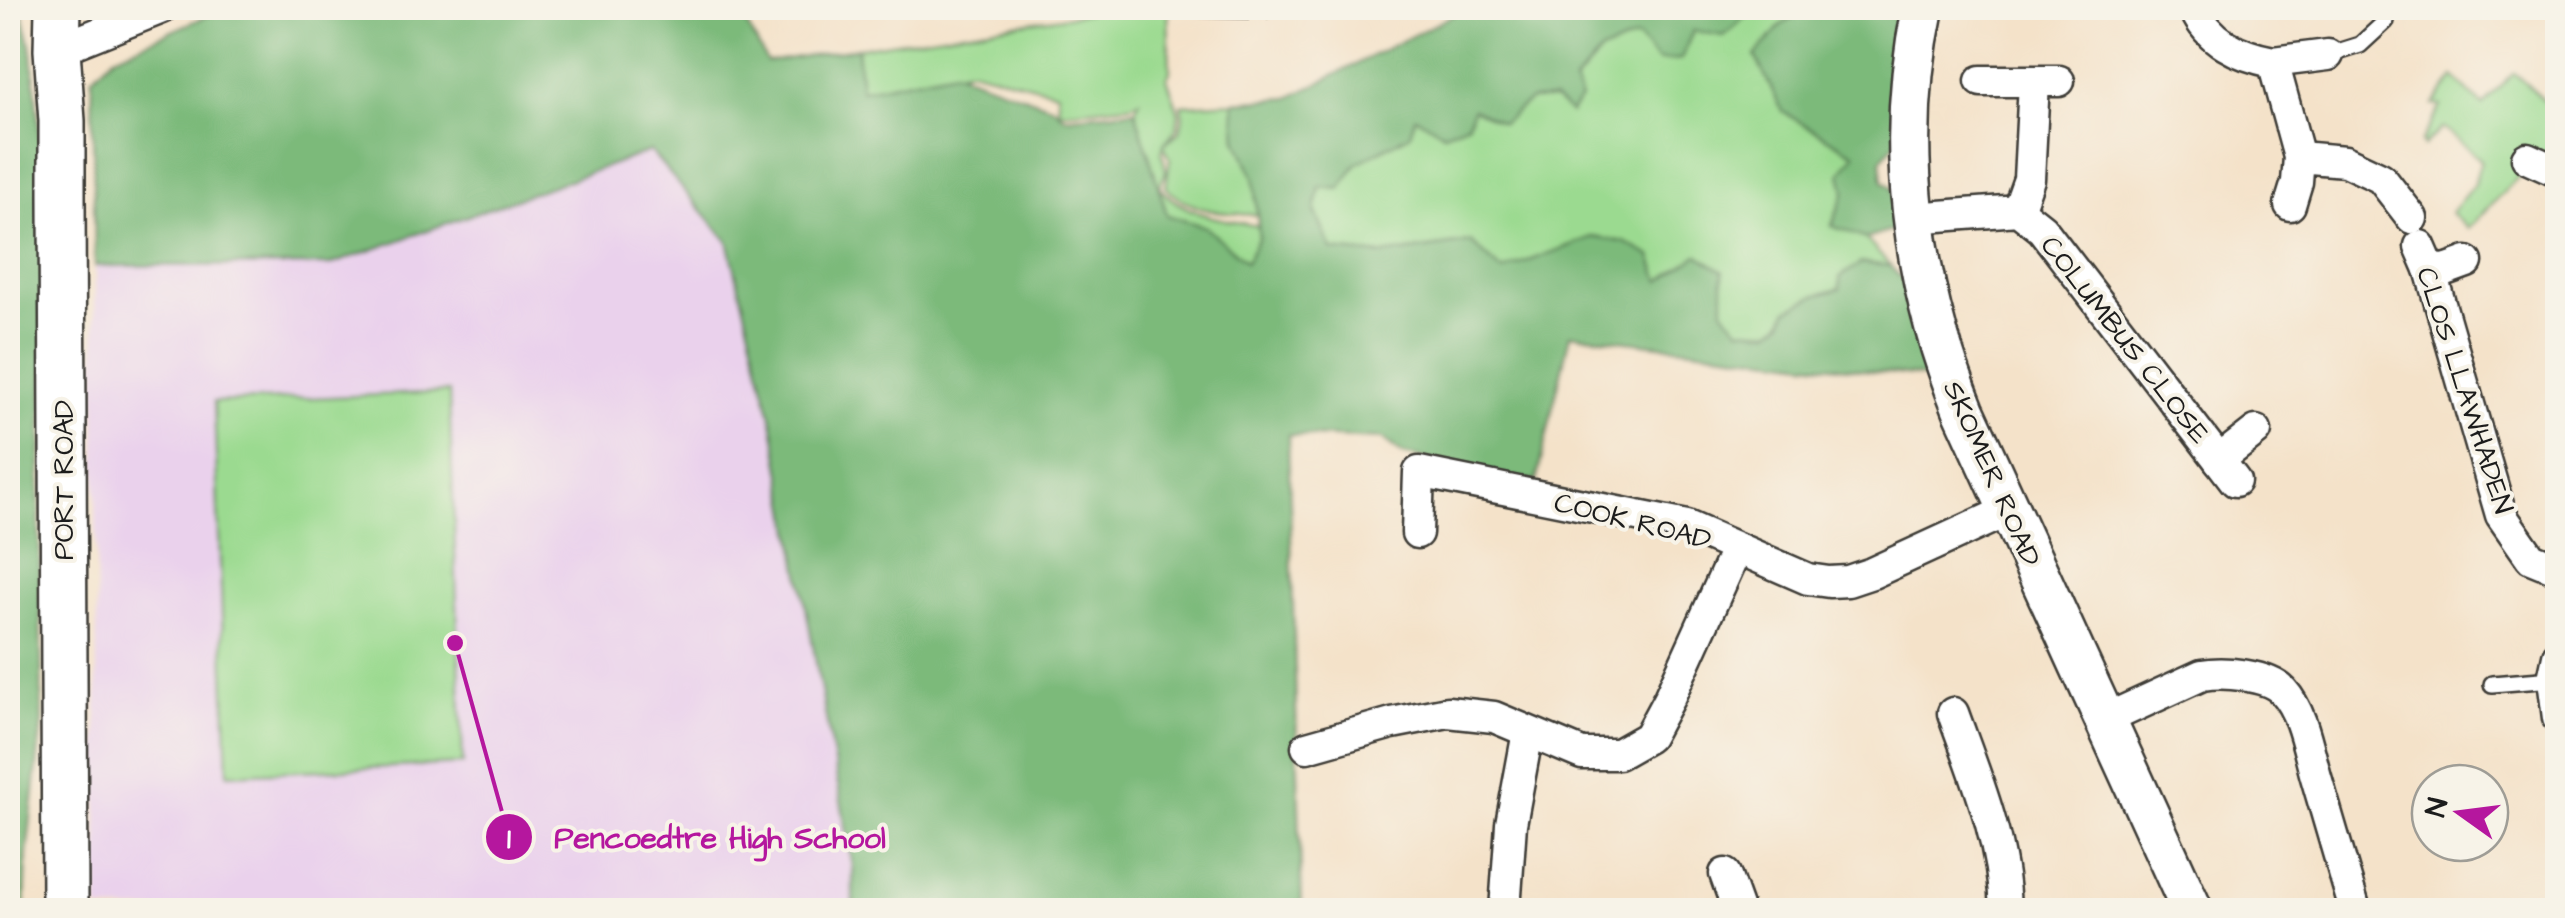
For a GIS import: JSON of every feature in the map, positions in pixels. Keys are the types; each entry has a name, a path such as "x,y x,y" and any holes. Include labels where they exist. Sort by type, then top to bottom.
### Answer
{"main road":[{"name":"PORT ROAD","path":"31,8 34,16 57,29 62,120 65,910"}],"street":[{"path":"57,29 162,8"},
{"name":"SKOMER ROAD","path":"1923,8 1910,100 1910,174 1926,298 1938,341 1964,410 2104,720 2181,907"},
{"path":"2194,8 2220,43 2248,57 2273,62 2328,55"},
{"path":"2273,62 2299,157 2290,205"},
{"path":"1982,81 2046,82 2029,179 2018,210"},
{"path":"2299,157 2345,161 2381,178 2420,245 2445,270 2467,262"},
{"path":"2528,158 2558,172"},
{"name":"COLUMBUS CLOSE","path":"1913,218 2018,210 2042,229 2227,471 2256,431"},
{"name":"CLOS LLAWHADEN","path":"2420,245 2501,515 2531,558 2558,569"},
{"name":"COOK ROAD","path":"1417,534 1419,472 1687,526 1808,579 1828,582 1848,581 1872,573 2009,510"},
{"path":"1307,746 1392,722 1448,712 1494,718 1582,754 1618,754 1648,737 1737,548"},
{"path":"2555,668 2558,718"},
{"path":"2104,720 2202,675 2218,672 2250,676 2281,689 2299,718 2355,910"},
{"path":"1953,713 1992,823 2005,910"},
{"path":"1505,910 1511,824 1528,732"},
{"path":"1726,874 1738,910"}],"lane":[{"path":"1198,9 1275,8"},
{"path":"2328,55 2360,45 2386,21"},
{"path":"2492,684 2555,668"}],"shaded area":[{"path":"650,151 728,241 772,420 853,867 853,910 98,910 95,266 330,264"}],"green space":[{"path":"8,8 21,8 32,52 39,129 45,355 39,496 42,722 27,853 25,910 8,910"},
{"path":"225,8 738,8 767,62 857,48 861,90 954,71 1054,107 1065,117 1135,110 1167,215 1206,227 1246,262 1259,237 1254,177 1237,139 1234,102 1289,98 1462,8 1756,8 1724,36 1693,31 1681,59 1658,61 1637,37 1601,52 1574,82 1581,99 1570,113 1554,99 1530,100 1503,123 1473,109 1468,123 1444,133 1415,117 1410,134 1356,164 1340,189 1320,187 1315,211 1332,250 1382,255 1471,242 1502,271 1592,237 1624,242 1651,256 1660,281 1698,255 1723,271 1723,310 1740,329 1770,331 1783,322 1787,310 1814,296 1840,289 1840,277 1861,263 1890,266 1904,281 1930,378 1570,334 1536,482 1403,454 1383,439 1288,435 1302,910 853,910 853,867 772,420 728,241 650,151 330,265 95,266 92,77 114,56"},
{"path":"1089,8 1168,8 1167,78 1179,113 1177,128 1163,145 1180,131 1181,105 1234,102 1237,139 1254,177 1257,215 1208,210 1174,195 1166,187 1170,158 1164,146 1166,172 1159,188 1193,210 1258,226 1259,237 1246,263 1206,227 1167,215 1135,110 1140,100 1131,105 1059,112 1057,92 971,69 860,90 857,48 1089,13"},
{"path":"1753,8 1810,8 1781,25 1783,112 1856,154 1832,225 1866,239 1890,266 1861,263 1840,289 1814,296 1788,310 1775,328 1756,330 1740,329 1722,310 1659,281 1624,242 1592,237 1502,271 1471,242 1382,255 1332,250 1315,211 1320,187 1340,189 1356,164 1410,134 1415,117 1554,99 1574,83 1600,52 1637,37 1693,31"},
{"path":"1810,8 1898,8 1893,16 1909,50 1898,139 1881,160 1883,181 1892,188 1898,229 1866,239 1832,226 1845,192 1841,173 1855,154 1783,112 1755,56 1781,25"},
{"path":"2514,73 2549,105 2557,97 2557,150 2535,154 2525,170 2468,229 2451,213 2474,184 2481,160 2443,128 2423,146 2421,143 2441,106 2433,105 2454,77 2482,105"},
{"path":"449,392 463,764 228,774 214,402"}],"place":[{"name":"Pencoedtre High School","path":"455,643"}]}
